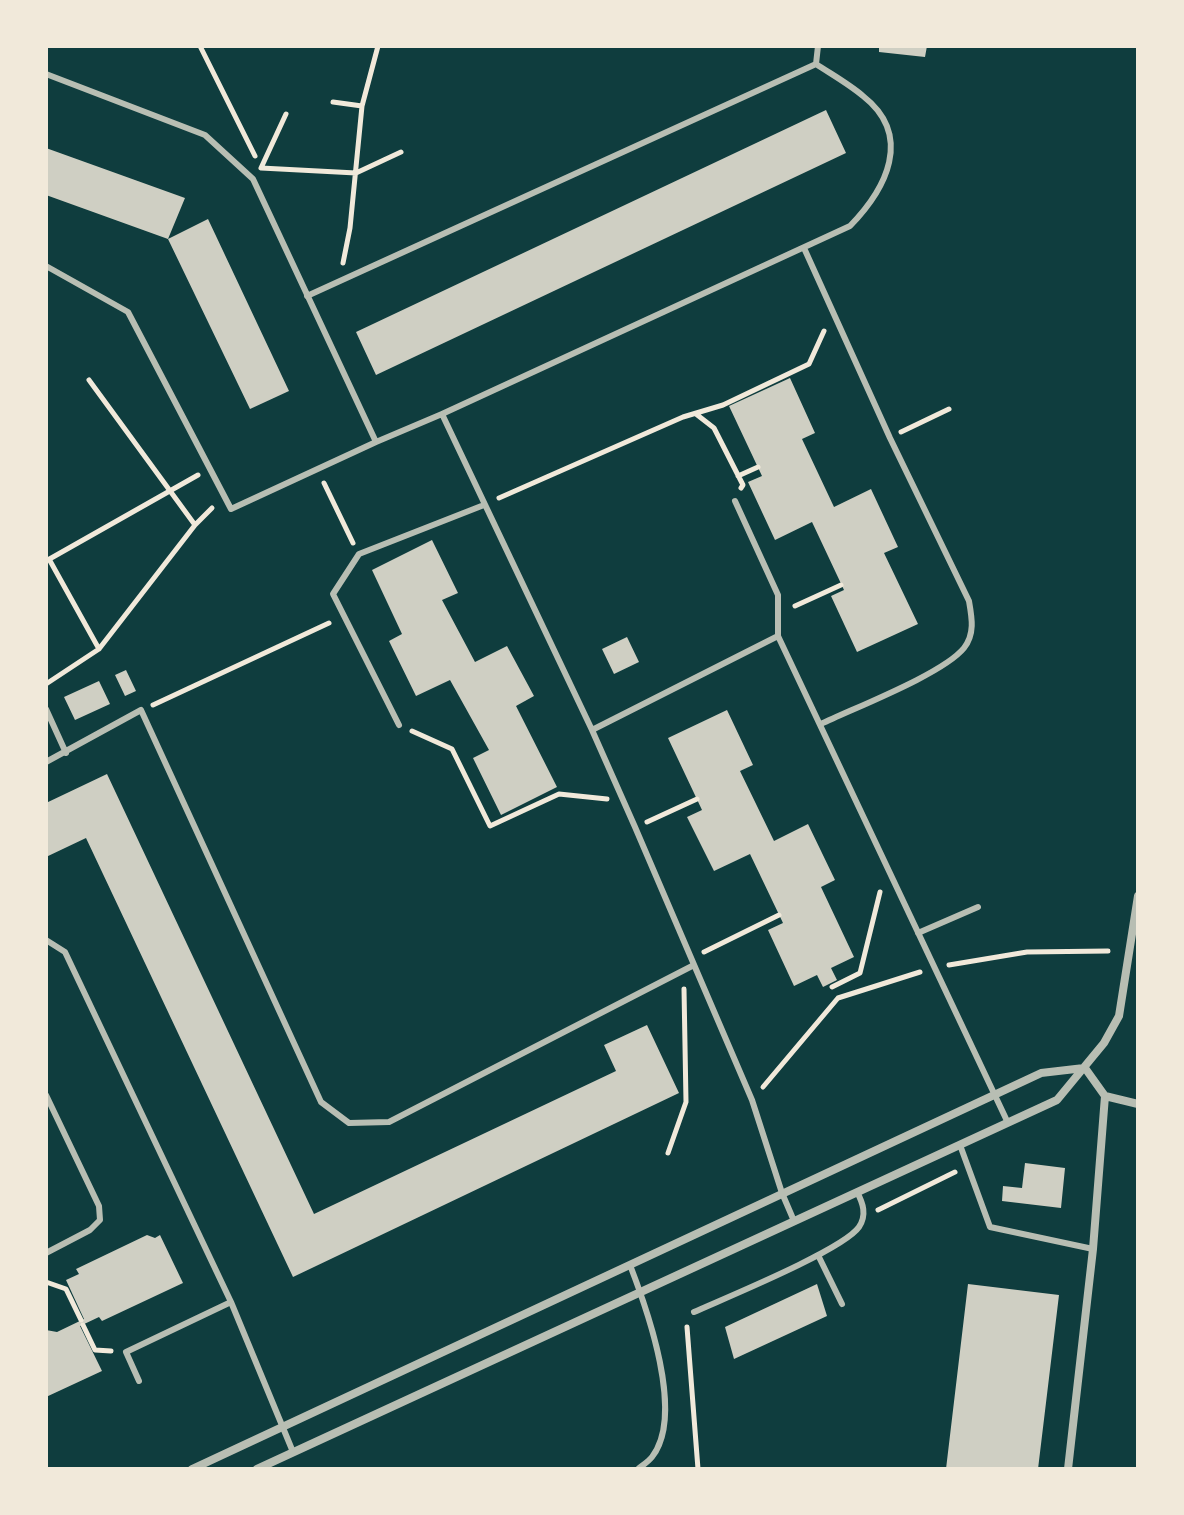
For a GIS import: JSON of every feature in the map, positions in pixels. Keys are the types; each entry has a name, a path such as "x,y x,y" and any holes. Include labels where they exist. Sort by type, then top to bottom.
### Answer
{"street":[{"path":"257,1469 1057,1100 1104,1043 1119,1016 1138,896"},
{"path":"192,1469 1041,1073 1085,1068"},
{"path":"1068,1469 1093,1249 1105,1096 1085,1068"},
{"path":"1105,1096 1138,1104"}],"lane":[{"path":"816,64 818,46"},
{"path":"46,266 128,312 231,509 850,226 871,205 887,176 892,152 885,123 866,97 816,64"},
{"path":"307,296 816,64"},
{"path":"46,74 205,135 253,179 376,442"},
{"path":"804,248 890,438 969,601 973,625 965,647 946,664 821,724"},
{"path":"442,414 624,801 752,1100 794,1221"},
{"path":"735,501 778,595 778,636 1008,1123"},
{"path":"399,725 333,594 359,554 484,505"},
{"path":"592,730 778,636"},
{"path":"46,709 66,753"},
{"path":"46,762 141,710 321,1102 349,1123 389,1122 683,971 693,962"},
{"path":"918,933 978,907"},
{"path":"46,940 65,952 231,1302 293,1452"},
{"path":"46,1095 99,1206 100,1220 90,1230 46,1253"},
{"path":"960,1145 990,1227 1093,1249"},
{"path":"694,1312 818,1255 857,1229 863,1218 863,1204 857,1192"},
{"path":"818,1255 842,1304"},
{"path":"630,1265 662,1373 666,1419 654,1456 638,1469"},
{"path":"139,1381 126,1352 231,1302"}],"path":[{"path":"200,46 261,168"},
{"path":"340,280 350,228 362,106 378,46"},
{"path":"333,102 362,106"},
{"path":"253,179 286,114"},
{"path":"261,168 356,173 401,152"},
{"path":"484,505 696,413 723,405 809,364 833,312"},
{"path":"89,380 195,525"},
{"path":"890,438 949,409"},
{"path":"696,413 714,428 743,485 735,501"},
{"path":"738,476 758,467"},
{"path":"99,649 48,560 210,469"},
{"path":"317,469 359,554"},
{"path":"46,684 99,649 195,525 224,496"},
{"path":"778,613 841,585"},
{"path":"141,710 344,616"},
{"path":"399,725 452,749 490,826 559,794 624,801"},
{"path":"635,827 697,799"},
{"path":"838,998 831,985 860,973 886,865"},
{"path":"693,962 779,915"},
{"path":"752,1100 838,998 934,968 1027,952 1108,951"},
{"path":"668,1153 686,1102 683,971"},
{"path":"863,1218 967,1166"},
{"path":"46,1282 66,1289 95,1350 126,1352"},
{"path":"694,1312 686,1328 698,1469"}],"building":[{"path":"879,46 927,46 925,57 879,52"},
{"path":"826,110 846,153 376,375 356,332"},
{"path":"46,148 185,198 168,239 46,195"},
{"path":"208,219 289,391 250,409 168,239"},
{"path":"790,378 815,433 802,439 834,507 871,489 898,547 884,553 918,624 857,652 831,596 844,590 812,522 775,540 748,482 762,476 729,406"},
{"path":"432,540 458,593 442,600 475,662 507,646 534,696 516,706 557,787 501,815 473,758 489,750 450,680 416,696 389,641 402,634 372,570"},
{"path":"627,637 639,662 614,674 602,649"},
{"path":"126,670 136,691 125,696 115,675"},
{"path":"99,681 110,704 75,720 64,697"},
{"path":"727,710 753,765 740,771 774,841 808,824 835,880 821,887 854,957 831,968 837,980 823,987 817,975 794,986 768,930 783,923 750,854 714,871 687,817 702,810 668,738"},
{"path":"107,774 314,1214 616,1071 604,1045 647,1025 679,1093 293,1277 86,838 46,857 46,803"},
{"path":"1025,1163 1065,1168 1061,1208 1002,1201 1003,1186 1022,1188"},
{"path":"147,1235 155,1238 160,1235 183,1283 102,1321 99,1317 80,1326 102,1371 46,1397 46,1330 57,1332 84,1319 66,1280 79,1274 76,1269"},
{"path":"817,1284 827,1316 734,1359 725,1327"},
{"path":"968,1284 1059,1295 1038,1469 946,1469"}]}
